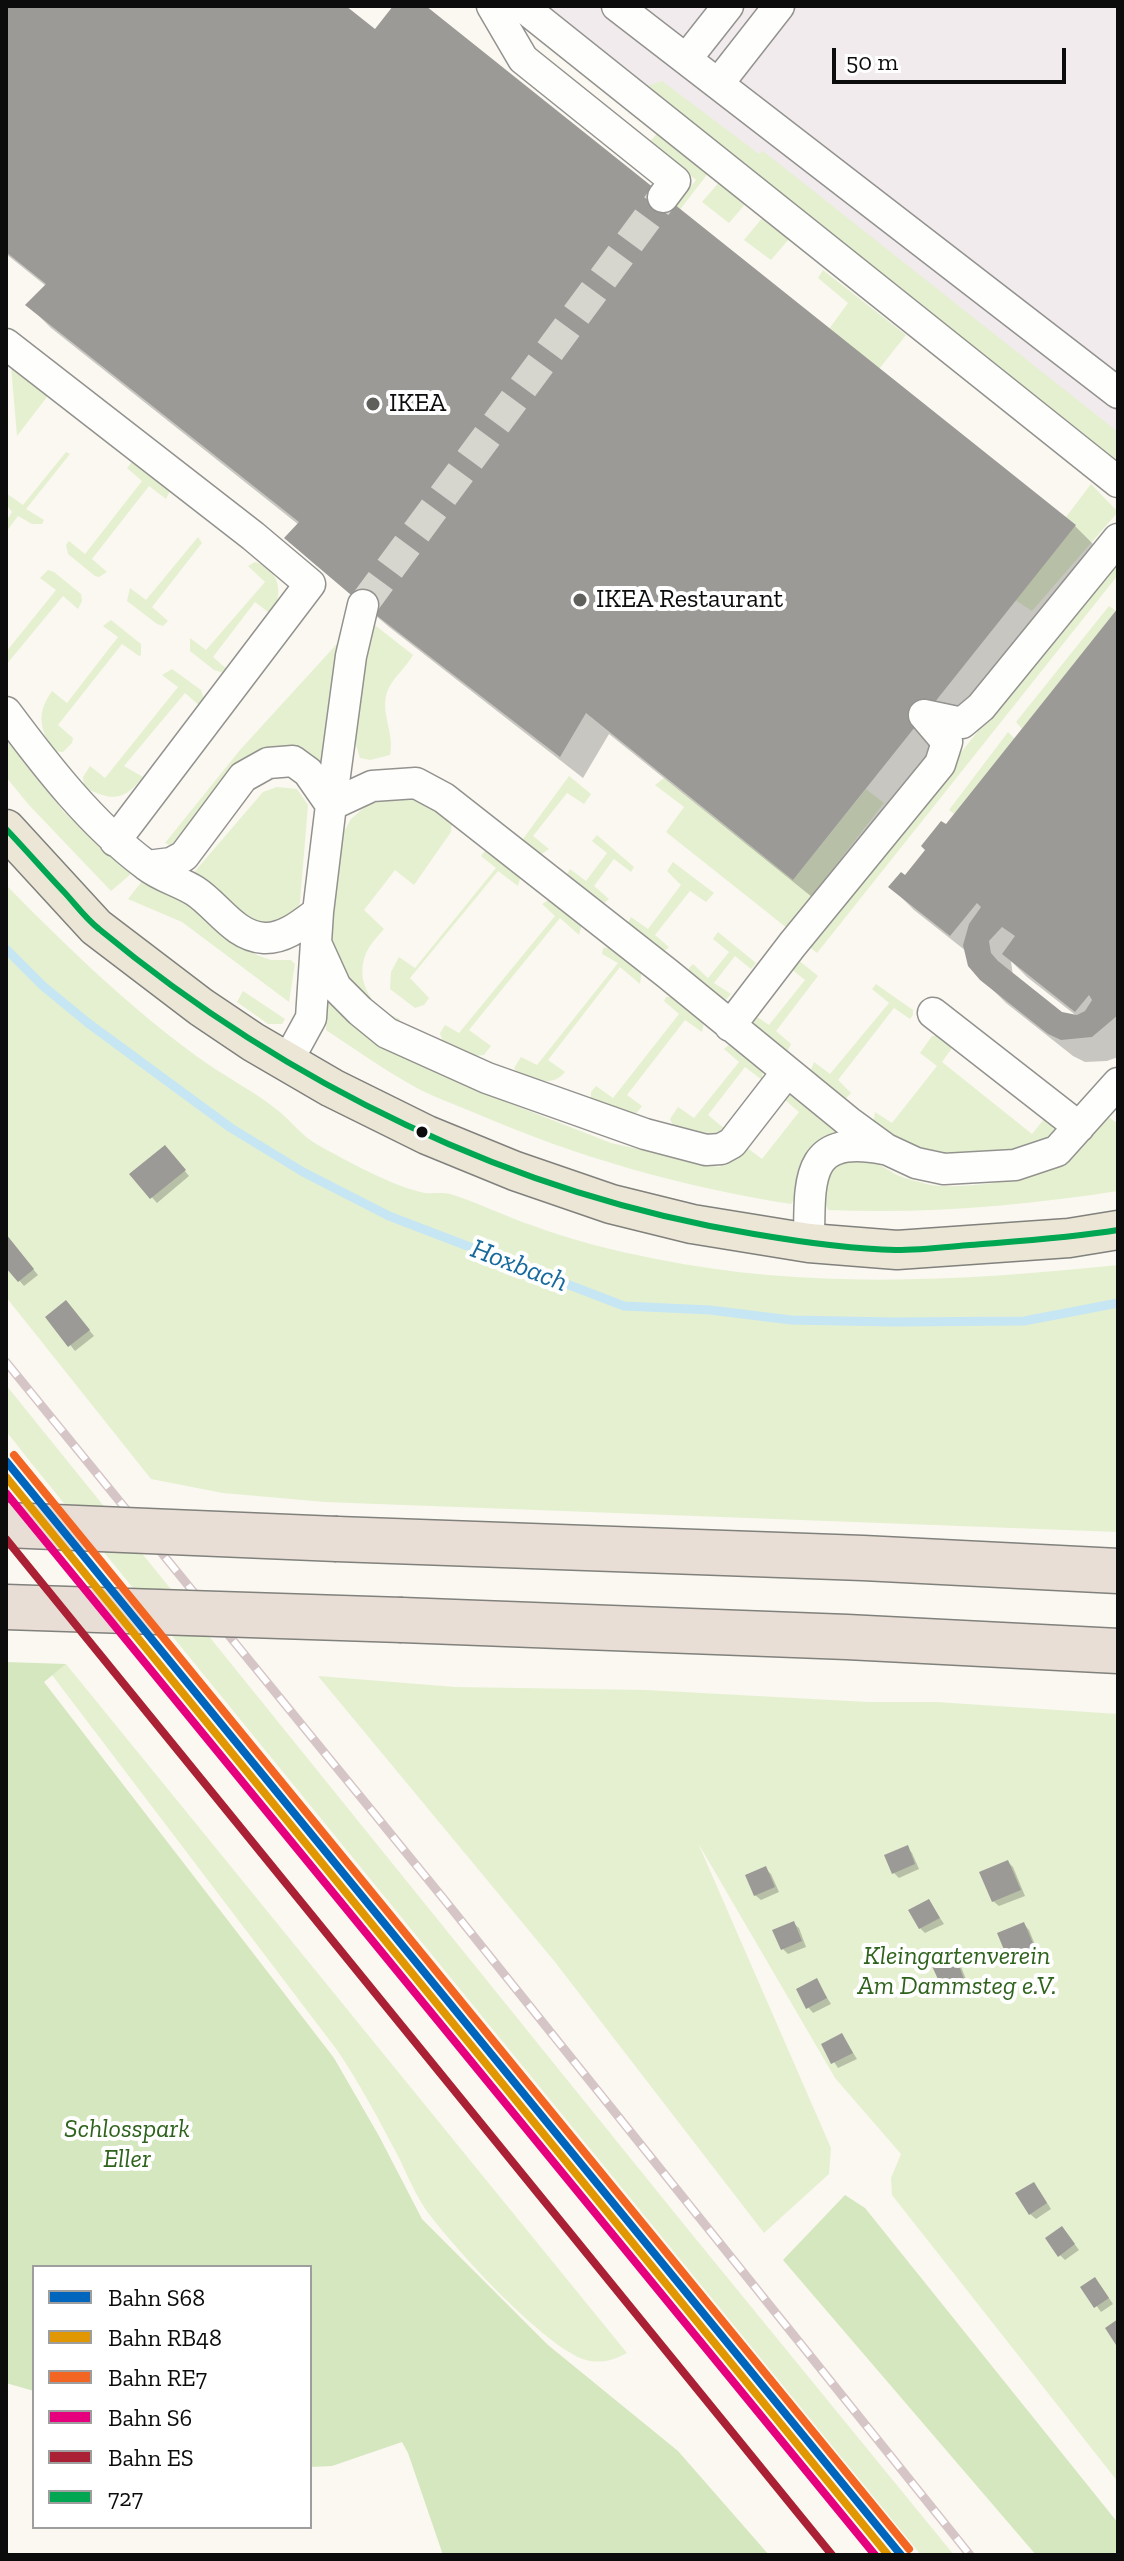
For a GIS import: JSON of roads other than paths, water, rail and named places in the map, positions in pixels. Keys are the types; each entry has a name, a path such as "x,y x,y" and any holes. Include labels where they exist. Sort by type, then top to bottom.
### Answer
{"highway":[{"path":"6,1525 863,1558 1118,1571"},
{"path":"6,1607 847,1637 1118,1651"}],"main road":[{"path":"6,829 96,927 201,1007 332,1088 427,1135 515,1171 611,1204 692,1224 809,1243 897,1250 1069,1238 1118,1230"}],"lane":[{"path":"492,6 523,59 675,181 663,197"},
{"path":"522,6 1118,482"},
{"path":"617,6 1117,392"},
{"path":"687,58 728,6"},
{"path":"718,84 779,6"},
{"path":"6,344 241,526 310,584 115,841"},
{"path":"730,1026 777,963 940,764 947,742 924,715 962,723 981,707 1118,539"},
{"path":"287,1062 311,1018 318,912 331,805 351,656 363,605"},
{"path":"6,712 56,777 115,841 147,866 194,890 242,931 265,938 290,932 318,912"},
{"path":"147,866 171,863 184,856 243,777 268,763 293,761 308,772 331,805"},
{"path":"331,805 372,786 416,783 444,798 886,1149 916,1163 944,1169 1015,1165 1057,1151 1118,1083"},
{"path":"316,943 336,987 387,1033 487,1078 645,1134 706,1150 721,1149 732,1143 787,1072"},
{"path":"933,1013 1079,1127"},
{"path":"809,1243 814,1170 825,1155 841,1145 858,1144 886,1149"}],"waterway":[{"name":"Hoxbach","path":"6,949 43,986 88,1023 231,1128 303,1172 389,1216 624,1306 710,1310 791,1320 893,1322 1024,1321 1118,1303"}],"tunnel":[{"path":"363,605 663,197"}],"railway":[{"path":"6,1362 443,1898 970,2555"}],"rail line":[{"name":"RE7","path":"14,1455 909,2549"},
{"name":"S68","path":"6,1461 901,2555"},
{"name":"RB48","path":"6,1477 888,2555"},
{"name":"S6","path":"6,1493 875,2555"},
{"name":"ES","path":"6,1539 832,2555"}],"place":[{"name":"IKEA","path":"373,404"},
{"name":"IKEA Restaurant","path":"580,600"}],"park label":[{"name":"Kleingartenverein Am Dammsteg e.V.","path":"957,1972"},
{"name":"Schlosspark Eller","path":"127,2145"}]}
